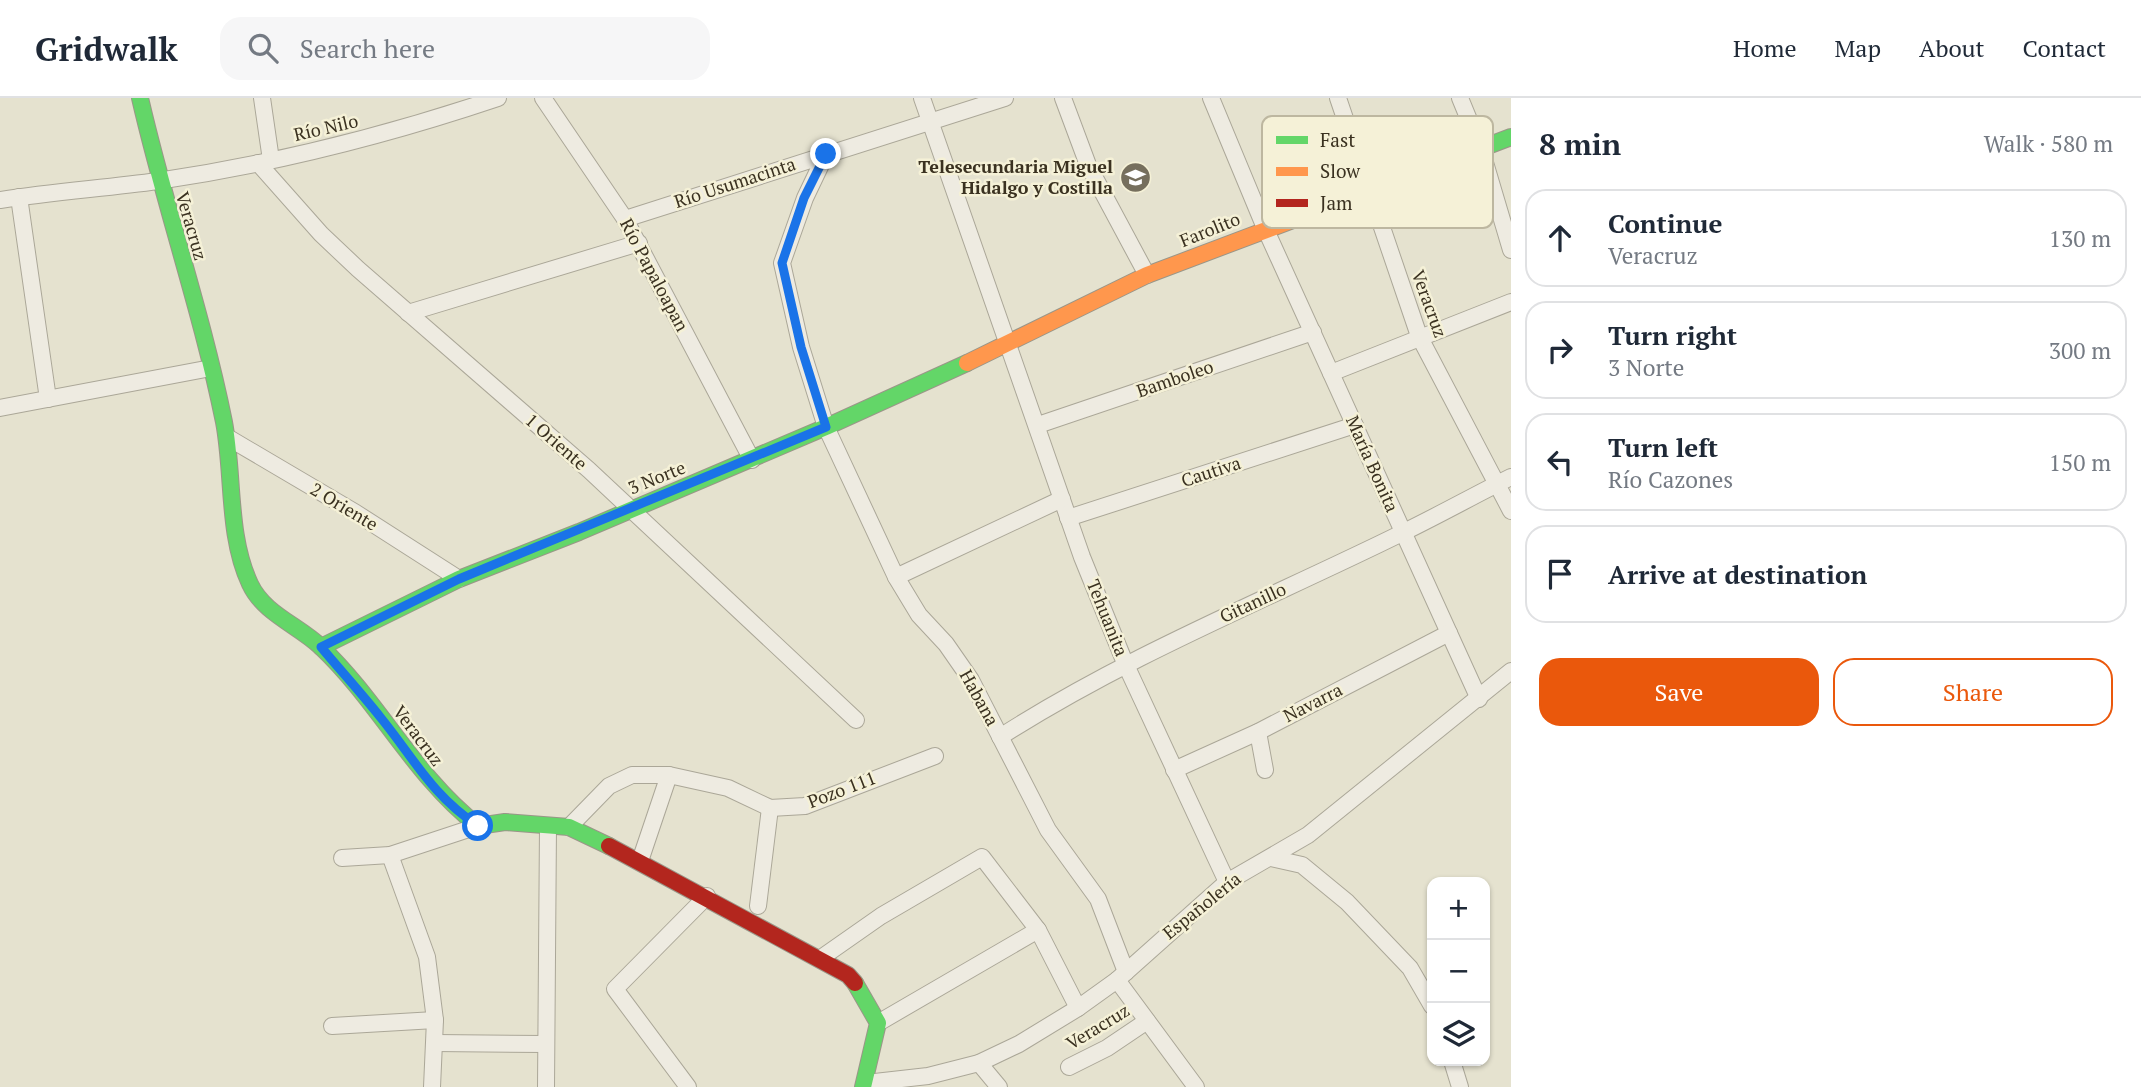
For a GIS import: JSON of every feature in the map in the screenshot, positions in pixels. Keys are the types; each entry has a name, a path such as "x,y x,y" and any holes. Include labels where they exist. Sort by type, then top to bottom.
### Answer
{"street":[{"path":"140,98 158,181"},
{"path":"262,98 265,162"},
{"name":"Río Nilo","path":"0,200 158,181 265,162 358,141 498,98"},
{"name":"Río Papaloapan","path":"542,98 639,243 752,460"},
{"name":"Tehuanita","path":"922,98 1038,425 1068,518 1125,663 1227,882"},
{"name":"Río Usumacinta","path":"625,219 1005,98"},
{"path":"1063,98 1088,165 1147,275"},
{"name":"María Bonita","path":"1211,98 1262,221"},
{"name":"Veracruz","path":"1338,98 1344,116"},
{"path":"1460,98 1467,116"},
{"name":"Farolito","path":"1493,144 1511,136"},
{"name":"Habana","path":"826,154 804,198 782,263 801,347 826,427 896,577 919,615 946,644 971,680 1048,830 1098,899 1121,976 1147,1021 1196,1087"},
{"name":"1 Oriente","path":"265,162 321,234 589,470 856,720"},
{"name":"Veracruz","path":"158,181 211,368 227,437 244,570 251,587 261,601 321,647 382,719 450,807 478,826"},
{"path":"1493,189 1511,250"},
{"path":"19,197 48,399"},
{"name":"Farolito","path":"1009,344 1147,275 1265,228"},
{"name":"María Bonita","path":"1265,228 1479,699"},
{"name":"Veracruz","path":"1383,228 1419,336 1511,511"},
{"path":"408,313 639,243"},
{"path":"1331,373 1419,336 1511,302"},
{"name":"Bamboleo","path":"1038,425 1313,332"},
{"name":"3 Norte","path":"321,647 459,579 752,460 1009,344"},
{"path":"0,408 211,368"},
{"name":"Cautiva","path":"1068,518 1355,425"},
{"name":"2 Oriente","path":"227,437 459,579"},
{"name":"Gitanillo","path":"1000,737 1066,695 1125,663 1404,533 1511,477"},
{"path":"896,577 1062,499"},
{"name":"Navarra","path":"1174,770 1258,732 1449,633"},
{"name":"Españolería","path":"864,1085 928,1076 979,1063 1019,1044 1078,1008 1121,976 1227,882 1308,835 1511,671"},
{"path":"1258,732 1265,770"},
{"name":"Pozo 111","path":"569,827 618,780 632,775 669,775 728,788 770,808 805,806 935,756"},
{"path":"640,861 669,775"},
{"path":"758,906 770,808"},
{"path":"342,858 390,855 478,826 505,822 569,827 707,896 848,975 864,995 878,1023 864,1085"},
{"path":"546,1087 548,826"},
{"path":"390,855 428,957 435,1020 432,1087"},
{"path":"821,958 881,916 982,856 1038,930 1078,1008"},
{"path":"1271,858 1302,865 1347,902 1410,968 1430,1003"},
{"path":"688,1087 615,989 707,896"},
{"path":"878,1023 1038,930"},
{"path":"332,1026 435,1020"},
{"name":"Veracruz","path":"1069,1067 1107,1048 1147,1021"},
{"path":"435,1043 545,1044"},
{"path":"979,1063 999,1087"},
{"path":"1454,1066 1460,1087"}],"traffic: fast":[{"path":"140,98 215,381 227,442 234,525 243,565 256,594 273,611 312,639 342,668 415,762 455,806 478,826 505,822 569,827 609,846"},
{"path":"1493,144 1511,137"},
{"path":"321,647 459,579 579,532 826,427 967,363"},
{"path":"855,983 878,1023 863,1087"}],"traffic: slow":[{"path":"967,363 1147,275 1272,228"}],"traffic: jam":[{"path":"609,846 848,975 855,983"}],"place":[{"name":"Telesecundaria Miguel Hidalgo y Costilla","path":"1136,177"}],"route":[{"path":"478,826 450,807 382,719 321,647 459,579 579,532 826,427 801,347 782,263 804,198 826,154"}]}
